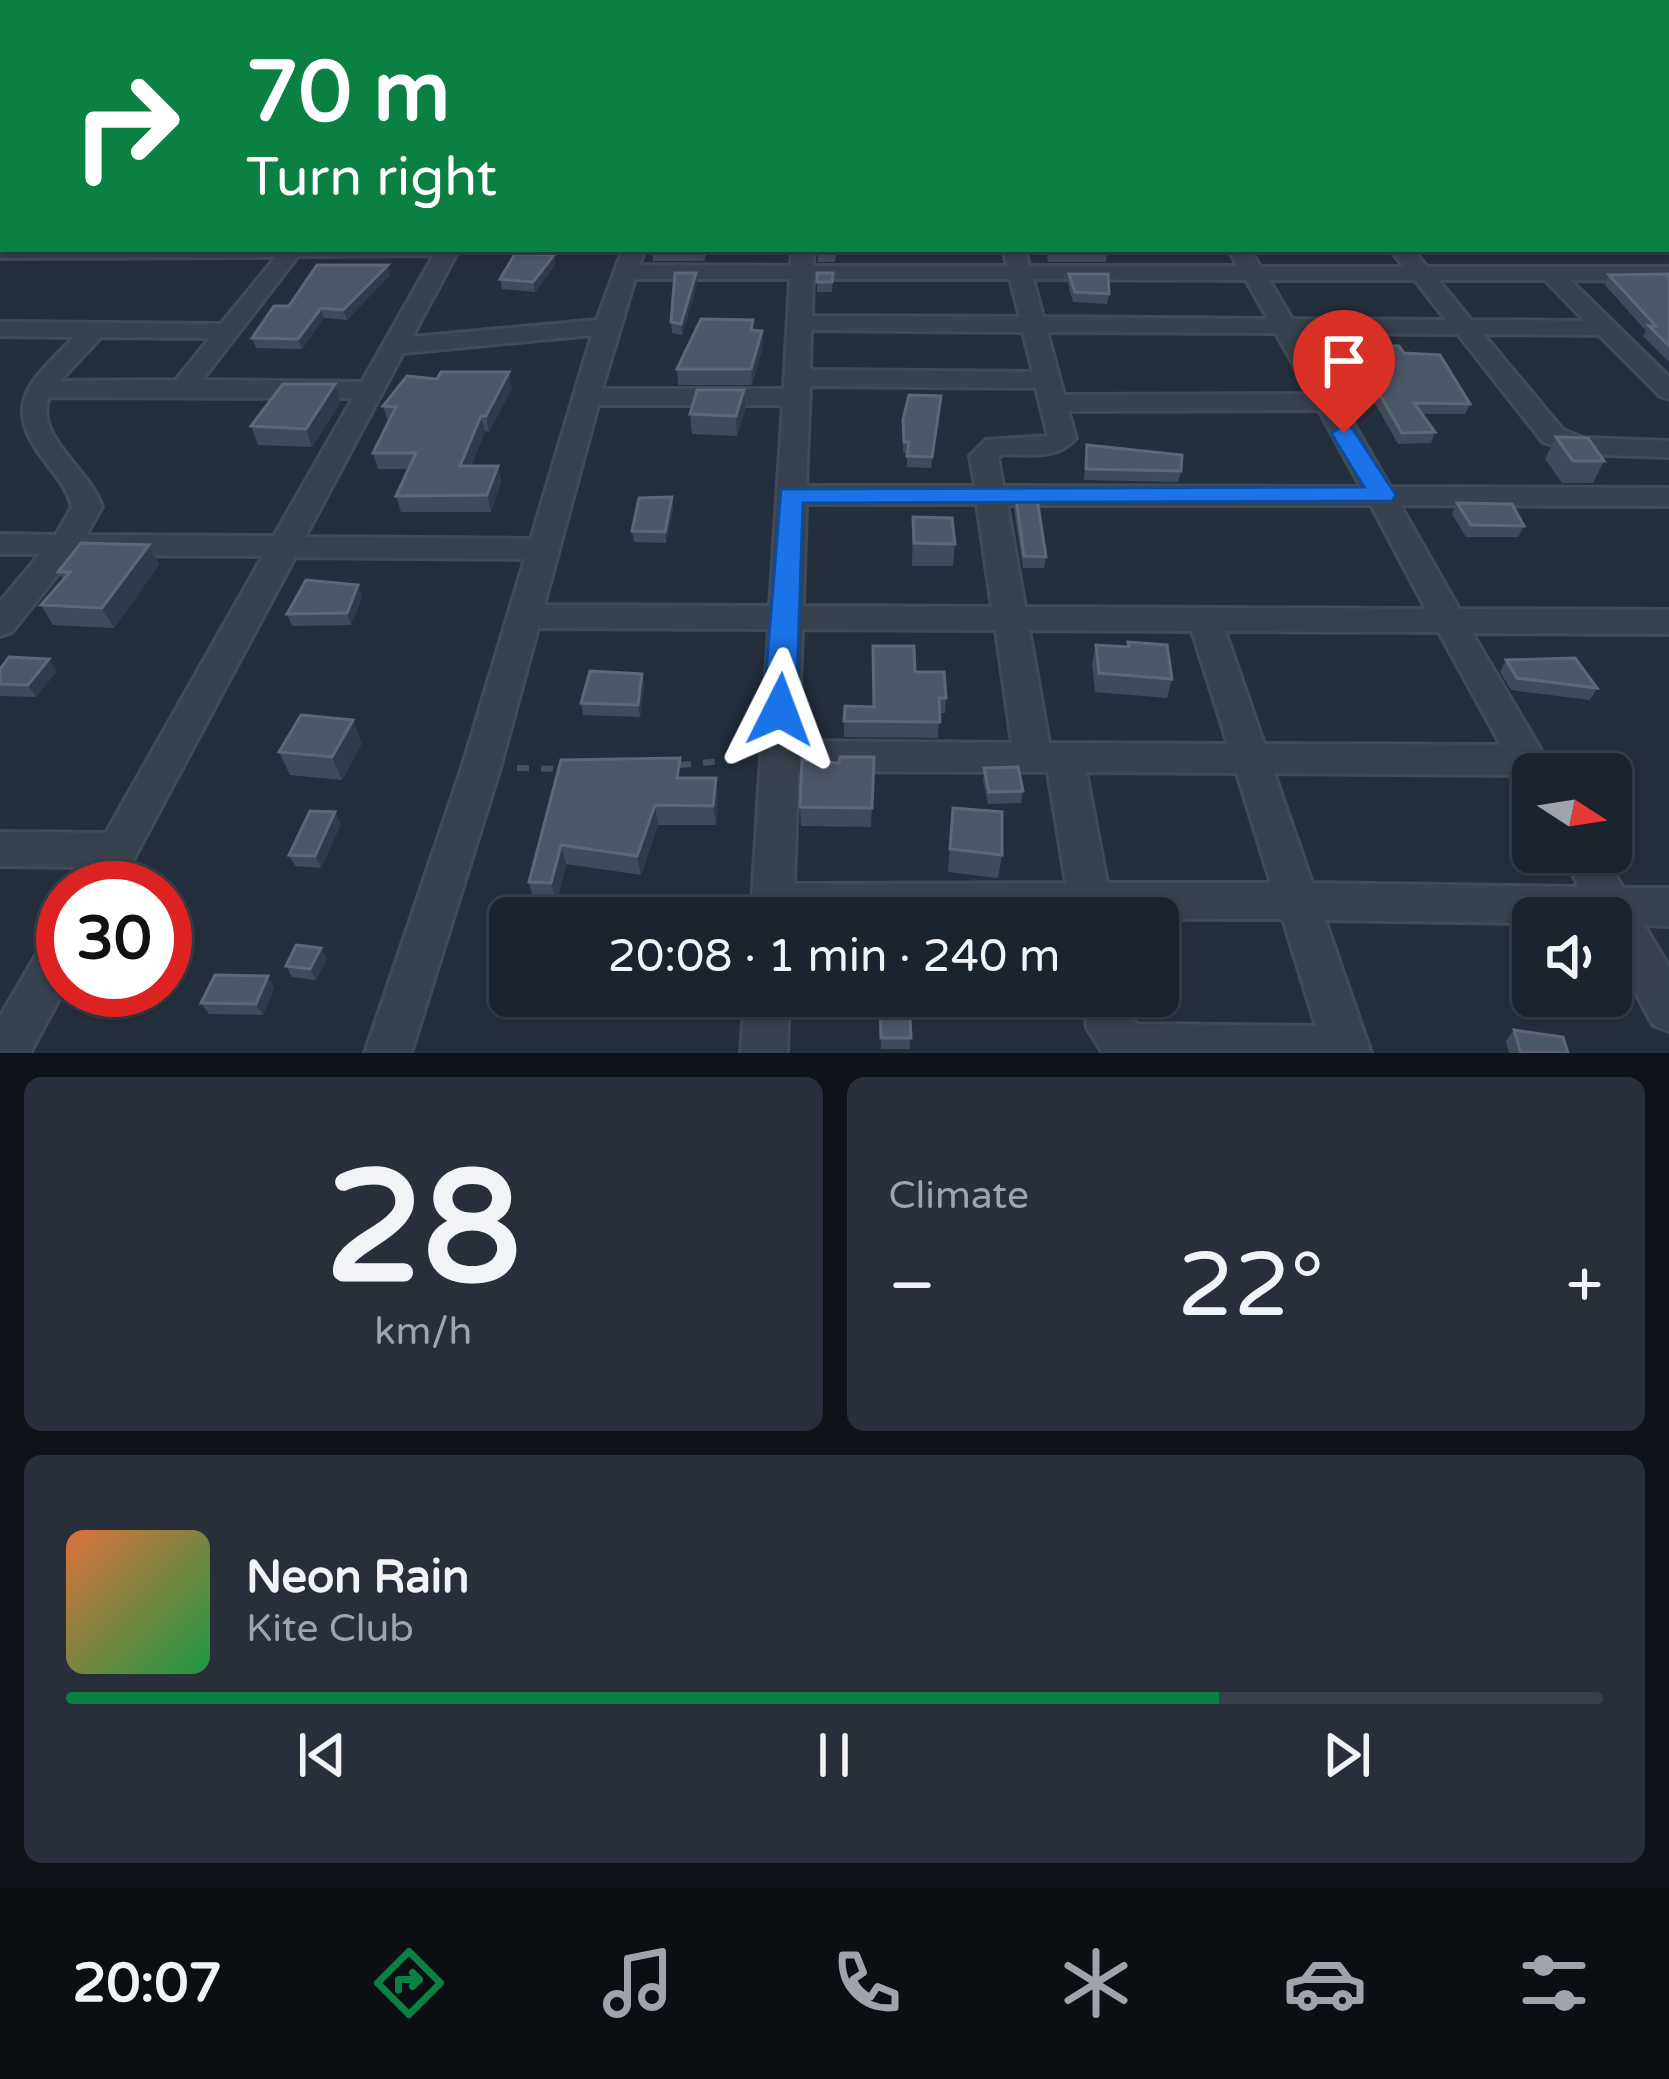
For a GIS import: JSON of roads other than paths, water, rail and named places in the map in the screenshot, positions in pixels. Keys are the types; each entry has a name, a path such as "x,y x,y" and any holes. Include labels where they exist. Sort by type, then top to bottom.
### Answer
{"street":[{"path":"6,253 149,252"},
{"path":"183,388 291,252"},
{"path":"112,861 446,252"},
{"path":"1404,252 1553,436 1565,443 1669,449"},
{"path":"388,1053 482,767 630,260 1246,262 1424,276 1669,274"},
{"path":"772,897 802,261"},
{"path":"1017,261 1061,443 987,450 991,495 1007,619 1089,897"},
{"path":"1246,262 1324,402 1383,495 1524,753"},
{"path":"1554,277 1669,391"},
{"path":"800,323 1606,328"},
{"path":"398,346 607,326"},
{"path":"0,328 229,331"},
{"path":"0,624 65,544 87,507 82,488 36,433 32,406 39,389 95,329"},
{"path":"589,397 797,387 1324,402"},
{"path":"39,389 373,390"},
{"path":"790,495 1669,497"},
{"path":"0,544 544,549"},
{"path":"523,616 1669,622"},
{"path":"1108,1017 1110,1028 1127,1046 1347,1051 1205,620"},
{"path":"777,756 1512,767"},
{"path":"0,849 118,850"},
{"path":"1179,906 1298,901 1512,903"},
{"path":"1632,905 1669,907"},
{"path":"1632,942 1669,1010"},
{"path":"5,1053 36,997"},
{"path":"764,1053 766,1017"}]}
